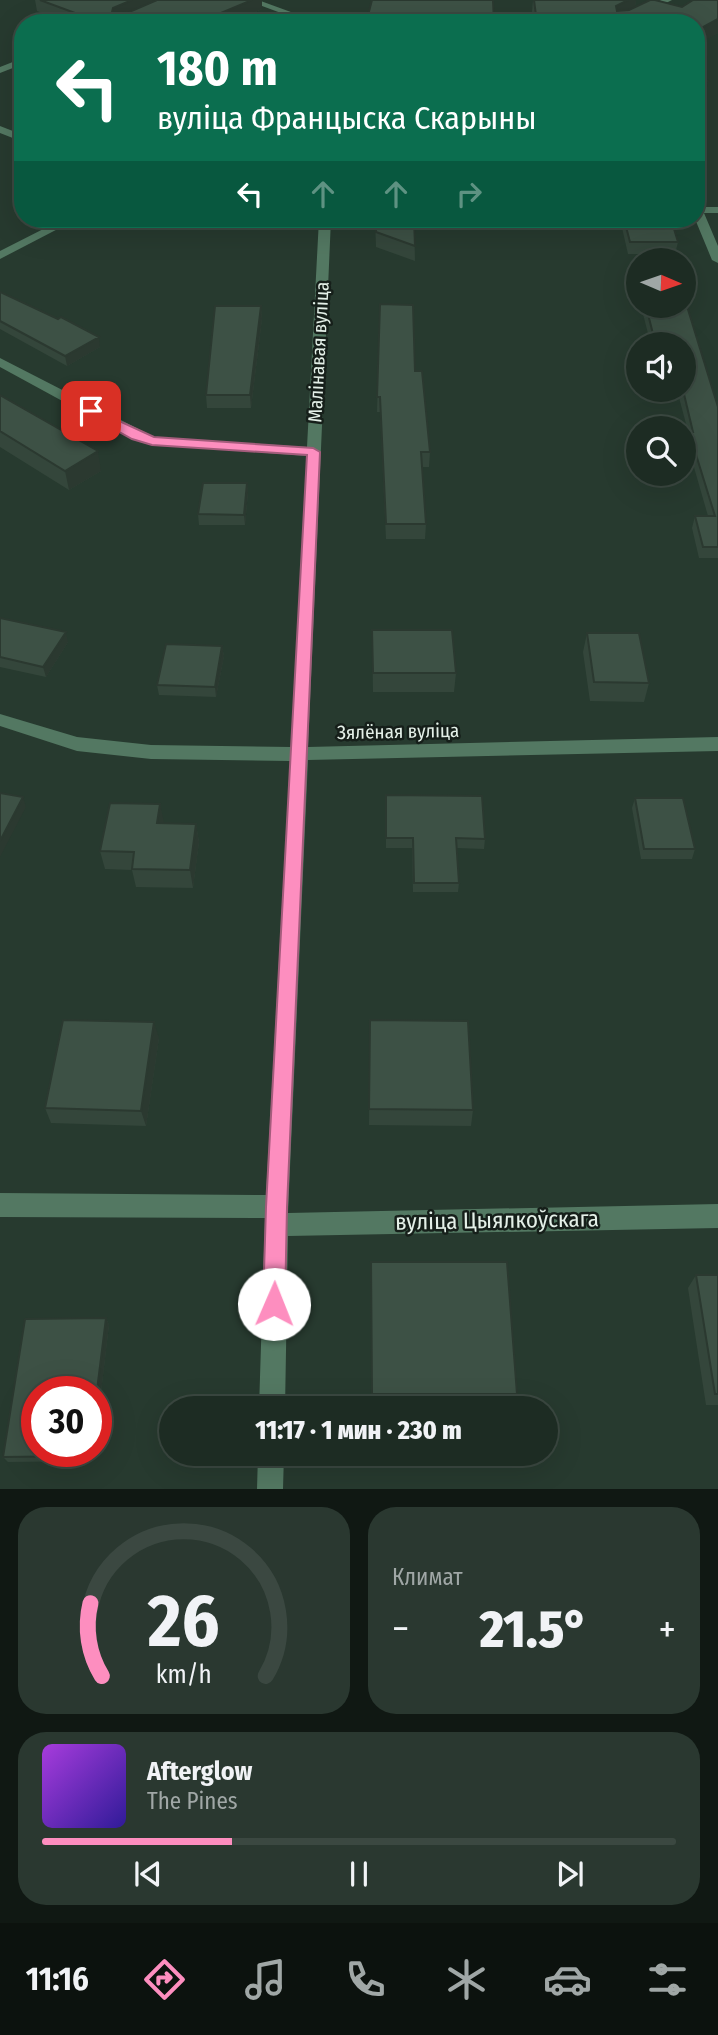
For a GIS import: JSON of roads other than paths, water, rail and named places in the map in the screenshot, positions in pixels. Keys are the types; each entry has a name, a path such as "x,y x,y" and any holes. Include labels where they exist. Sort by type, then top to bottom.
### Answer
{"street":[{"path":"250,0 291,14"},
{"path":"638,14 668,0"},
{"path":"0,256 54,228"},
{"name":"Малінавая вуліца","path":"272,1396 276,1216 325,228"},
{"path":"705,228 718,260"},
{"path":"0,362 137,436 152,441 313,452"},
{"name":"Зялёная вуліца","path":"0,720 77,744 151,752 299,754 718,744"},
{"name":"вуліца Цыялкоўскага","path":"0,1205 276,1216 718,1216"},
{"path":"270,1489 271,1466"}]}
